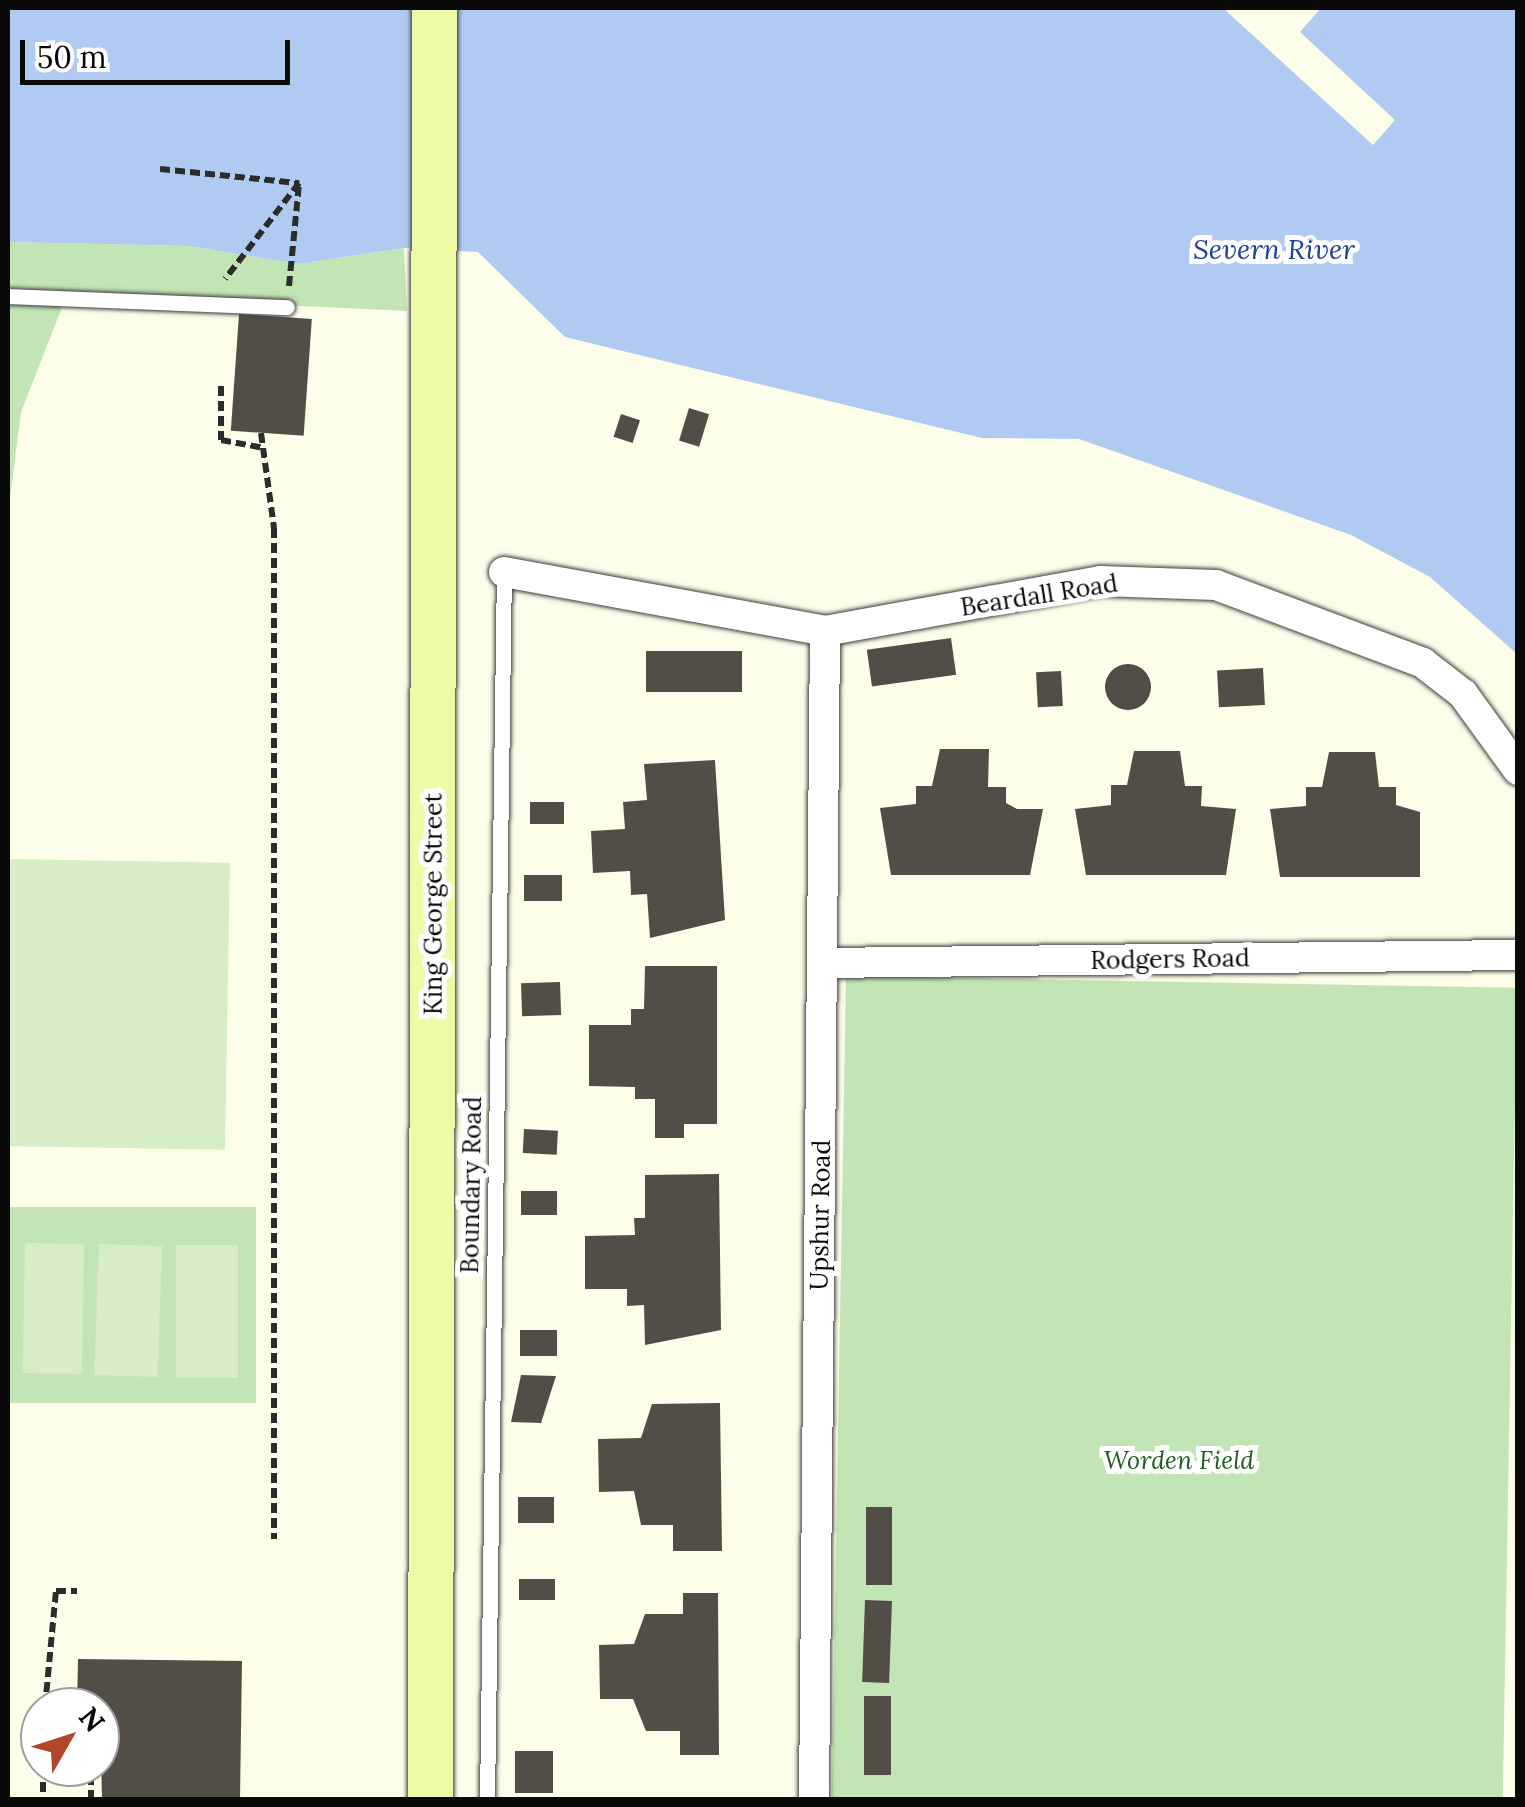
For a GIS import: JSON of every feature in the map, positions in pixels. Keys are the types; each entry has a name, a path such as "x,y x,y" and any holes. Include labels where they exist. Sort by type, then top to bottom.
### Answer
{"main road":[{"name":"King George Street","path":"430,1800 434,8"}],"street":[{"name":"Beardall Road","path":"504,572 826,630 1102,581 1216,586 1423,663 1463,694 1518,770"},
{"name":"Upshur Road","path":"814,1800 826,630"},
{"name":"Rodgers Road","path":"822,963 1518,955"}],"lane":[{"path":"8,296 287,307"},
{"name":"Boundary Road","path":"488,1800 504,572"}],"path":[{"path":"160,169 299,183"},
{"path":"205,304 299,183"},
{"path":"287,307 299,183"},
{"path":"221,386 221,440 264,448"},
{"path":"262,433 274,528 274,1539"},
{"path":"47,1687 56,1591 77,1591"}],"green space":[{"path":"8,242 189,246 298,264 404,248 407,311 8,292"},
{"path":"8,304 63,305 21,412 8,514"},
{"path":"8,859 230,863 225,1150 8,1146"},
{"name":"Worden Field","path":"846,976 1517,988 1503,1800 832,1800"},
{"path":"8,1207 256,1207 256,1403 8,1403"},
{"path":"25,1243 84,1244 82,1374 23,1373"},
{"path":"99,1244 162,1246 157,1377 94,1375"},
{"path":"176,1245 238,1245 238,1378 176,1378"}],"water":[{"name":"Severn River","path":"8,8 1517,8 1517,654 1430,577 1351,535 1079,439 982,438 565,337 478,252 404,248 298,264 189,246 8,242"}],"pier":[{"path":"1223,8 1321,8 1300,32 1395,120 1373,145"}],"building":[{"path":"239,314 312,319 304,436 231,431"},
{"path":"689,408 709,414 699,447 679,441"},
{"path":"621,414 640,420 633,443 614,437"},
{"path":"951,638 956,675 872,686 867,650"},
{"path":"646,651 742,651 742,692 646,692"},
{"path":"1128,664 1144,671 1151,687 1144,703 1128,710 1112,703 1105,687 1112,671"},
{"path":"1263,668 1265,705 1219,707 1217,670"},
{"path":"1061,671 1063,706 1038,707 1036,672"},
{"path":"940,749 989,749 988,787 1006,787 1006,803 1017,809 1043,809 1030,875 891,875 880,808 916,804 916,786 932,786"},
{"path":"1134,751 1180,751 1185,786 1202,786 1201,806 1236,809 1226,875 1086,875 1075,809 1111,805 1111,785 1127,785"},
{"path":"1329,752 1375,752 1379,787 1396,787 1396,805 1420,812 1420,877 1280,877 1270,809 1306,806 1306,787 1322,787"},
{"path":"715,760 725,920 650,938 647,894 631,895 630,871 593,873 591,831 625,829 623,802 647,800 644,764"},
{"path":"530,802 564,802 564,824 530,824"},
{"path":"524,875 562,875 562,901 524,901"},
{"path":"645,966 717,966 717,1124 684,1124 684,1138 655,1138 655,1099 635,1099 635,1087 589,1086 589,1025 631,1025 631,1009 644,1009"},
{"path":"560,982 561,1015 522,1016 521,983"},
{"path":"524,1129 558,1131 557,1155 523,1153"},
{"path":"719,1174 721,1330 645,1345 644,1305 627,1306 627,1289 585,1289 585,1236 635,1235 634,1218 645,1218 645,1175"},
{"path":"521,1191 557,1191 557,1215 521,1215"},
{"path":"520,1330 557,1330 557,1356 520,1356"},
{"path":"521,1375 556,1376 541,1423 511,1422"},
{"path":"720,1403 722,1551 673,1551 673,1525 641,1525 634,1491 599,1492 598,1439 641,1438 652,1404"},
{"path":"518,1497 554,1497 554,1523 518,1523"},
{"path":"866,1507 892,1507 892,1585 866,1585"},
{"path":"519,1579 555,1579 555,1600 519,1600"},
{"path":"683,1593 718,1593 719,1755 680,1755 680,1731 646,1731 633,1699 600,1699 599,1645 634,1644 645,1614 683,1614"},
{"path":"865,1600 892,1601 889,1683 862,1682"},
{"path":"78,1659 242,1661 240,1800 102,1800 102,1787 120,1787 120,1687 77,1687"},
{"path":"864,1696 891,1696 891,1775 864,1775"},
{"path":"515,1751 553,1751 553,1793 515,1793"}]}
